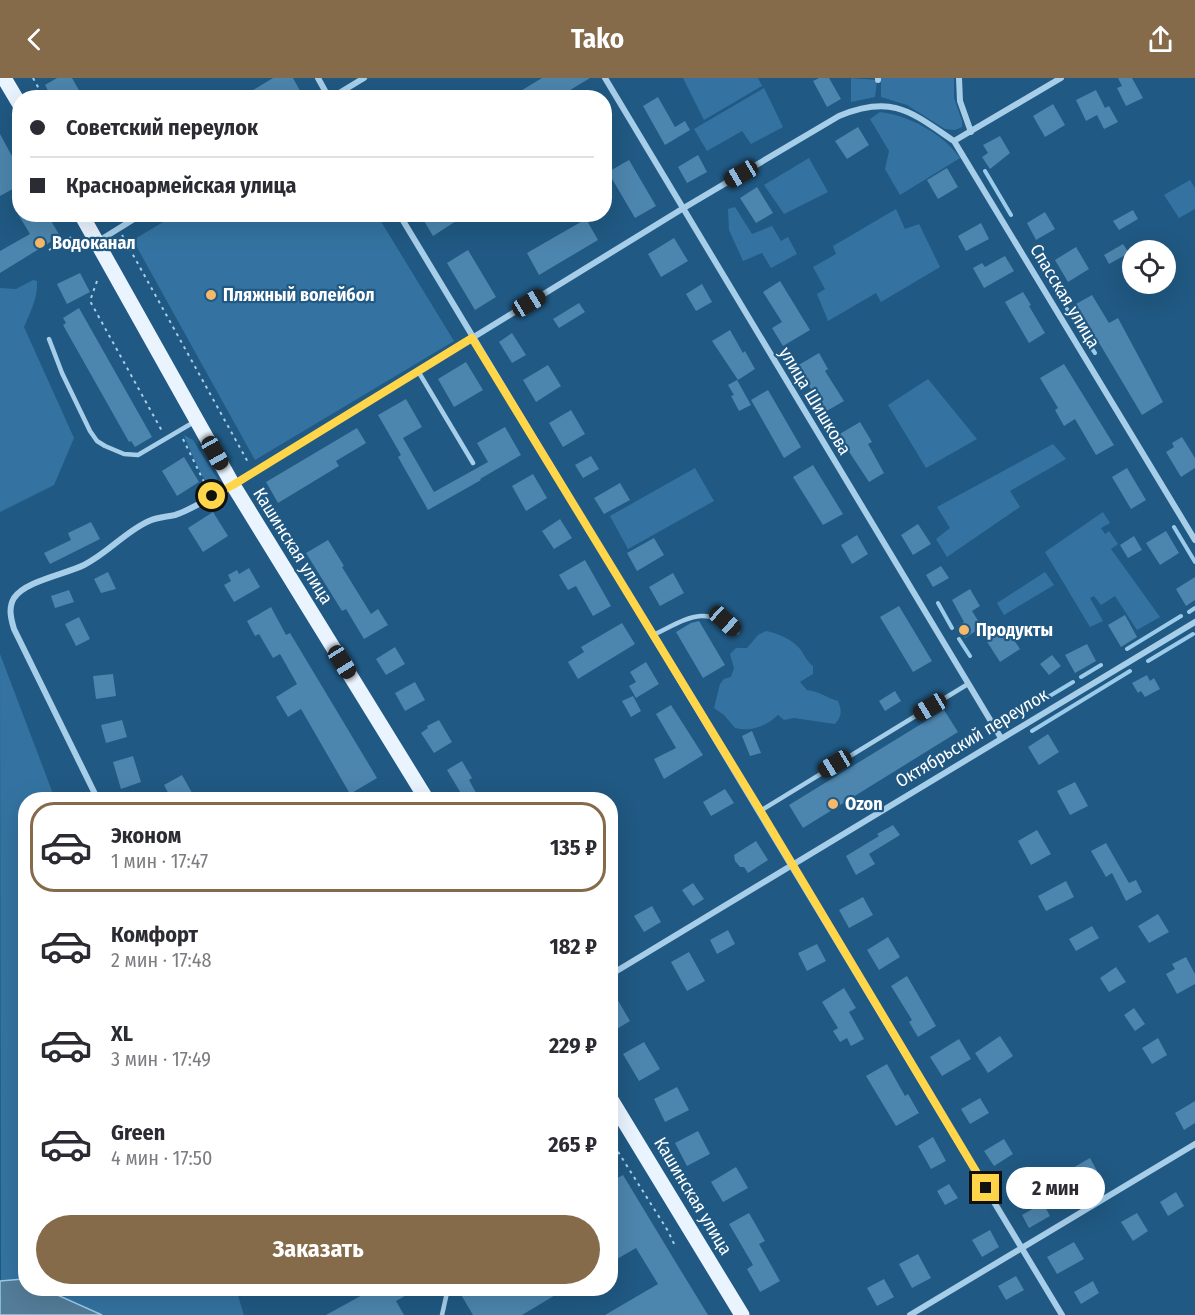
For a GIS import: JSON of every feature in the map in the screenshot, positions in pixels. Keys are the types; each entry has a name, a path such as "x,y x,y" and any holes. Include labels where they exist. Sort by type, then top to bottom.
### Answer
{"main road":[{"path":"4,78 12,92"},
{"name":"Кашинская улица","path":"86,222 233,485 422,792"},
{"name":"Кашинская улица","path":"618,1111 742,1315"}],"street":[{"path":"344,90 364,78"},
{"name":"улица Шишкова","path":"605,78 1001,738"},
{"path":"959,78 960,101 970,132"},
{"path":"954,141 1061,78"},
{"name":"Спасская улица","path":"682,209 839,116 859,108 878,105 895,106 912,113 954,141 1195,540"},
{"path":"94,792 14,629 10,609 15,597 27,587 82,566 103,555 148,521 162,516 176,515 233,485 682,209"},
{"path":"97,242 129,222"},
{"path":"404,222 760,810 1062,1315"},
{"name":"Октябрьский переулок","path":"618,970 1195,622"},
{"path":"910,1315 1195,1144"}],"lane":[{"path":"49,339 62,374 97,441 116,452 138,455 196,420"},
{"path":"418,371 473,463"},
{"path":"653,635 702,614 725,621 737,632"},
{"path":"760,810 968,684"},
{"path":"442,1315 446,1296"}],"path":[{"path":"118,229 253,472"},
{"path":"49,250 71,237"},
{"path":"97,281 90,301 166,439"},
{"path":"180,430 205,486 212,496"},
{"path":"618,1152 675,1246"}],"shaded area":[{"path":"683,78 758,78 762,86 704,120"},
{"path":"851,78 877,80 875,97 851,102"},
{"path":"881,78 954,78 954,98 962,127 955,130 945,129 907,105 881,97"},
{"path":"764,88 783,127 751,144 742,131 707,151 694,129"},
{"path":"880,112 903,117 924,127 944,141 960,158 900,195 885,169 889,151 870,119"},
{"path":"809,158 828,192 784,214 764,185"},
{"path":"1190,180 1195,188 1195,209 1179,218 1164,195"},
{"path":"735,207 752,234 772,226 781,241 788,237 797,254 771,268 762,253 743,261 729,230 728,209"},
{"path":"896,209 905,229 919,224 940,267 881,302 876,293 828,321 817,294 825,289 813,267 836,254 833,246"},
{"path":"163,222 381,222 454,341 255,460 133,240"},
{"path":"33,280 37,281 36,293 24,327 74,438 54,485 0,512 0,288 16,289"},
{"path":"928,379 977,439 926,468 888,405"},
{"path":"184,435 193,440 217,478 216,487 211,488 204,479"},
{"path":"1053,444 1066,459 1010,491 1020,507 947,557 936,539 950,528 937,507"},
{"path":"695,468 714,501 628,549 610,516"},
{"path":"1103,512 1110,523 1101,528 1105,534 1109,531 1118,544 1111,549 1160,617 1137,630 1115,596 1101,605 1094,596 1090,598 1103,621 1090,627 1045,552"},
{"path":"1045,572 1054,585 1004,615 997,603"},
{"path":"766,631 780,635 794,643 813,666 813,674 800,682 807,690 838,701 841,713 835,724 794,718 784,720 778,715 758,727 741,729 735,728 724,715 714,708 720,684 724,679 731,677 734,668 730,654 736,648 747,648 758,635"},
{"path":"0,654 52,792 18,792 18,1280 1,1282"},
{"path":"18,1279 18,1296 60,1296 102,1315 0,1315 0,1281"},
{"path":"60,1296 238,1296 244,1315 102,1315"}],"building":[{"path":"57,78 72,78 79,90 48,90 45,85"},
{"path":"273,78 293,78 300,90 253,90"},
{"path":"542,78 590,78 570,90 522,90"},
{"path":"819,78 829,78 841,99 827,107 813,81"},
{"path":"1118,78 1132,78 1143,98 1126,106 1117,88 1122,86"},
{"path":"1096,90 1105,108 1109,106 1118,122 1104,129 1097,115 1086,121 1076,100"},
{"path":"658,97 675,127 685,121 690,130 665,145 643,106"},
{"path":"1053,104 1065,125 1045,137 1033,116"},
{"path":"858,127 869,145 847,159 835,141"},
{"path":"0,134 12,156 12,189 0,196"},
{"path":"1000,136 1010,153 990,169 982,157 988,153 983,145"},
{"path":"698,155 707,172 687,183 678,167"},
{"path":"629,160 656,206 635,218 612,179 612,170"},
{"path":"947,168 958,187 938,199 927,180"},
{"path":"757,187 773,213 756,223 740,198"},
{"path":"1133,210 1138,219 1119,230 1113,221"},
{"path":"1045,212 1055,229 1036,240 1027,223"},
{"path":"23,222 52,222 60,236 0,273 0,251 30,234"},
{"path":"425,222 455,222 433,236"},
{"path":"581,222 588,222 598,240 539,275 527,253"},
{"path":"981,223 989,239 966,251 958,236"},
{"path":"674,238 688,261 661,277 648,254"},
{"path":"1122,245 1122,257 1109,264 1104,255"},
{"path":"1076,247 1089,269 1068,282 1055,260"},
{"path":"468,250 496,297 475,310 447,263"},
{"path":"1005,256 1014,271 984,288 973,268 982,263 985,267"},
{"path":"80,273 90,292 67,304 57,284"},
{"path":"780,281 810,330 783,346 772,328 782,322 763,292"},
{"path":"702,284 712,302 696,311 686,294"},
{"path":"1023,292 1045,333 1029,343 1005,302"},
{"path":"1092,295 1109,323 1118,318 1163,402 1142,415 1076,304"},
{"path":"579,303 585,312 559,328 553,319"},
{"path":"79,308 152,437 135,447 131,441 129,442 63,325 66,323 63,318"},
{"path":"730,330 755,369 738,380 712,341"},
{"path":"512,333 526,355 512,363 499,342"},
{"path":"819,353 828,369 825,371 844,401 825,412 797,366"},
{"path":"466,362 483,390 454,407 438,379"},
{"path":"1064,364 1114,445 1096,455 1075,419 1064,426 1055,410 1058,408 1040,378"},
{"path":"548,365 561,386 536,402 523,380"},
{"path":"737,380 751,405 739,411 728,385"},
{"path":"768,390 801,447 784,458 751,400"},
{"path":"406,399 422,427 403,438 434,492 488,462 477,443 505,427 521,455 428,510 398,457 401,455 378,415"},
{"path":"571,410 585,434 563,447 549,423"},
{"path":"860,422 872,442 868,444 884,473 869,482 838,435"},
{"path":"357,428 366,443 336,461 339,466 278,503 266,482"},
{"path":"1182,437 1195,458 1195,468 1181,477 1166,452 1174,447 1172,443"},
{"path":"591,456 599,469 583,478 575,465"},
{"path":"184,457 199,482 177,496 162,471"},
{"path":"813,465 843,514 823,525 793,477"},
{"path":"1127,468 1146,500 1131,509 1112,477"},
{"path":"533,474 547,498 526,511 512,486"},
{"path":"620,483 630,500 604,514 594,498"},
{"path":"213,512 228,536 203,552 188,528"},
{"path":"560,519 572,538 554,549 542,531"},
{"path":"91,522 100,539 50,564 44,553 71,540 68,533"},
{"path":"918,524 931,544 913,555 901,535"},
{"path":"1166,531 1179,553 1160,565 1146,543"},
{"path":"857,535 868,554 852,564 841,545"},
{"path":"1134,536 1142,550 1128,558 1120,545"},
{"path":"654,538 664,555 637,571 627,553"},
{"path":"328,540 371,614 378,609 388,625 364,639 346,609 342,611 306,553"},
{"path":"585,560 611,606 593,616 576,586 568,590 559,575"},
{"path":"941,566 949,578 933,587 926,575"},
{"path":"249,568 260,587 234,602 224,585 231,581 228,575 237,570 239,574"},
{"path":"108,572 116,589 101,593 94,579"},
{"path":"673,573 684,593 660,606 649,587"},
{"path":"1195,577 1195,600 1186,606 1176,589"},
{"path":"970,589 980,606 972,611 982,627 965,638 958,626 964,622 952,600"},
{"path":"69,590 74,602 55,608 51,596"},
{"path":"899,606 932,661 913,672 880,617"},
{"path":"271,607 286,635 290,633 377,778 353,792 349,792 301,709 288,717 276,697 297,684 280,654 273,658 259,634 255,636 247,621"},
{"path":"1125,615 1137,637 1121,647 1108,625"},
{"path":"79,617 90,639 76,646 65,624"},
{"path":"699,621 725,665 703,678 676,632"},
{"path":"622,623 635,644 578,679 568,662 584,652 581,647"},
{"path":"1006,628 1020,649 1000,662 986,640"},
{"path":"1087,644 1096,661 1075,673 1065,655"},
{"path":"395,647 405,664 386,675 376,659"},
{"path":"1052,655 1061,666 1049,675 1040,664"},
{"path":"646,662 659,684 636,698 629,686 636,682 630,672"},
{"path":"113,674 116,696 96,699 93,676"},
{"path":"1147,675 1150,681 1154,678 1160,689 1145,697 1141,691 1138,693 1132,683"},
{"path":"415,682 425,700 405,711 395,693"},
{"path":"895,691 901,701 885,711 879,701"},
{"path":"633,696 641,711 631,717 622,701"},
{"path":"671,705 703,755 664,779 654,759 676,748 656,714"},
{"path":"944,710 958,732 803,828 789,805"},
{"path":"122,720 127,737 106,743 101,725"},
{"path":"439,720 452,742 434,753 421,733 428,728 427,726"},
{"path":"752,731 761,753 750,756 742,736"},
{"path":"1048,734 1059,752 1039,765 1028,747"},
{"path":"133,756 141,782 121,789 113,762"},
{"path":"462,761 472,778 469,780 476,792 460,792 447,770"},
{"path":"182,775 192,792 168,792 164,785"},
{"path":"1075,782 1088,806 1070,815 1057,791"},
{"path":"725,789 734,803 711,816 703,802"},
{"path":"893,825 900,835 869,854 875,864 856,875 846,856"},
{"path":"1037,830 1051,854 1031,865 1018,841"},
{"path":"756,841 768,860 748,873 735,861 734,855"},
{"path":"1106,843 1129,883 1136,880 1142,892 1126,901 1112,873 1106,877 1091,851"},
{"path":"1066,881 1074,897 1046,911 1038,896"},
{"path":"693,883 704,899 693,906 682,890"},
{"path":"863,897 873,915 849,928 839,910"},
{"path":"652,906 661,922 644,932 634,916"},
{"path":"1158,914 1169,932 1149,943 1138,926"},
{"path":"1092,926 1099,938 1076,951 1069,939"},
{"path":"728,930 735,944 717,954 710,940"},
{"path":"888,937 900,957 879,970 867,950"},
{"path":"817,944 826,961 807,971 798,953"},
{"path":"689,952 705,981 687,991 671,962"},
{"path":"1186,957 1195,974 1195,984 1177,994 1166,974 1175,969 1172,964"},
{"path":"1116,967 1126,982 1109,992 1100,978"},
{"path":"907,976 936,1026 918,1037 909,1022 912,1020 891,986"},
{"path":"844,988 856,1008 849,1012 864,1039 851,1046 847,1038 840,1042 833,1031 838,1028 822,1002"},
{"path":"618,1001 630,1021 618,1028"},
{"path":"1134,1008 1145,1024 1135,1031 1124,1015"},
{"path":"1000,1036 1013,1056 988,1073 975,1053"},
{"path":"1158,1038 1167,1055 1152,1064 1142,1048"},
{"path":"959,1039 971,1059 942,1076 930,1057"},
{"path":"644,1042 660,1069 639,1081 623,1054"},
{"path":"887,1064 905,1096 908,1094 919,1113 896,1126 866,1076"},
{"path":"677,1087 689,1110 665,1122 654,1099"},
{"path":"980,1098 989,1113 970,1124 961,1109"},
{"path":"1195,1101 1195,1123 1184,1130 1175,1113"},
{"path":"698,1131 710,1154 687,1166 675,1143"},
{"path":"933,1137 946,1161 931,1169 918,1146"},
{"path":"1004,1139 1013,1154 994,1166 984,1151"},
{"path":"1090,1158 1102,1180 1083,1191 1071,1169"},
{"path":"736,1167 748,1188 723,1202 711,1182"},
{"path":"623,1175 708,1315 605,1315 658,1284 636,1248 618,1258 618,1178"},
{"path":"949,1184 958,1198 945,1205 937,1191"},
{"path":"1176,1192 1184,1206 1168,1216 1160,1202"},
{"path":"1043,1203 1050,1216 1029,1228 1022,1215"},
{"path":"749,1213 765,1241 759,1244 780,1281 760,1292 747,1269 753,1265 729,1224"},
{"path":"1137,1213 1148,1231 1133,1241 1121,1222"},
{"path":"990,1230 999,1247 982,1257 972,1240"},
{"path":"1074,1242 1084,1259 1057,1274 1047,1257"},
{"path":"918,1254 931,1278 912,1288 899,1264"},
{"path":"1016,1276 1024,1290 1006,1300 998,1286"},
{"path":"884,1279 894,1297 877,1306 867,1288"},
{"path":"1093,1281 1099,1293 1081,1304 1074,1292"},
{"path":"361,1296 405,1296 396,1301 404,1315 326,1315"},
{"path":"462,1296 554,1296 522,1315 473,1315"}],"waterway":[{"path":"985,171 1011,215"},
{"path":"1037,258 1054,287"},
{"path":"1067,309 1079,329"},
{"path":"1084,337 1095,353"},
{"path":"1174,527 1195,562"},
{"path":"938,603 952,628"},
{"path":"1189,612 1195,608"},
{"path":"1127,649 1181,616"},
{"path":"1148,661 1193,634"},
{"path":"959,639 970,656"},
{"path":"1081,677 1101,665"},
{"path":"1032,731 1130,671"},
{"path":"1038,703 1073,682"}],"place":[{"name":"Водоканал","path":"40,243"},
{"name":"Пляжный волейбол","path":"211,295"},
{"name":"Продукты","path":"964,630"},
{"name":"Ozon","path":"833,804"}],"route":[{"path":"212,496 472,338 760,810 986,1188"}]}
